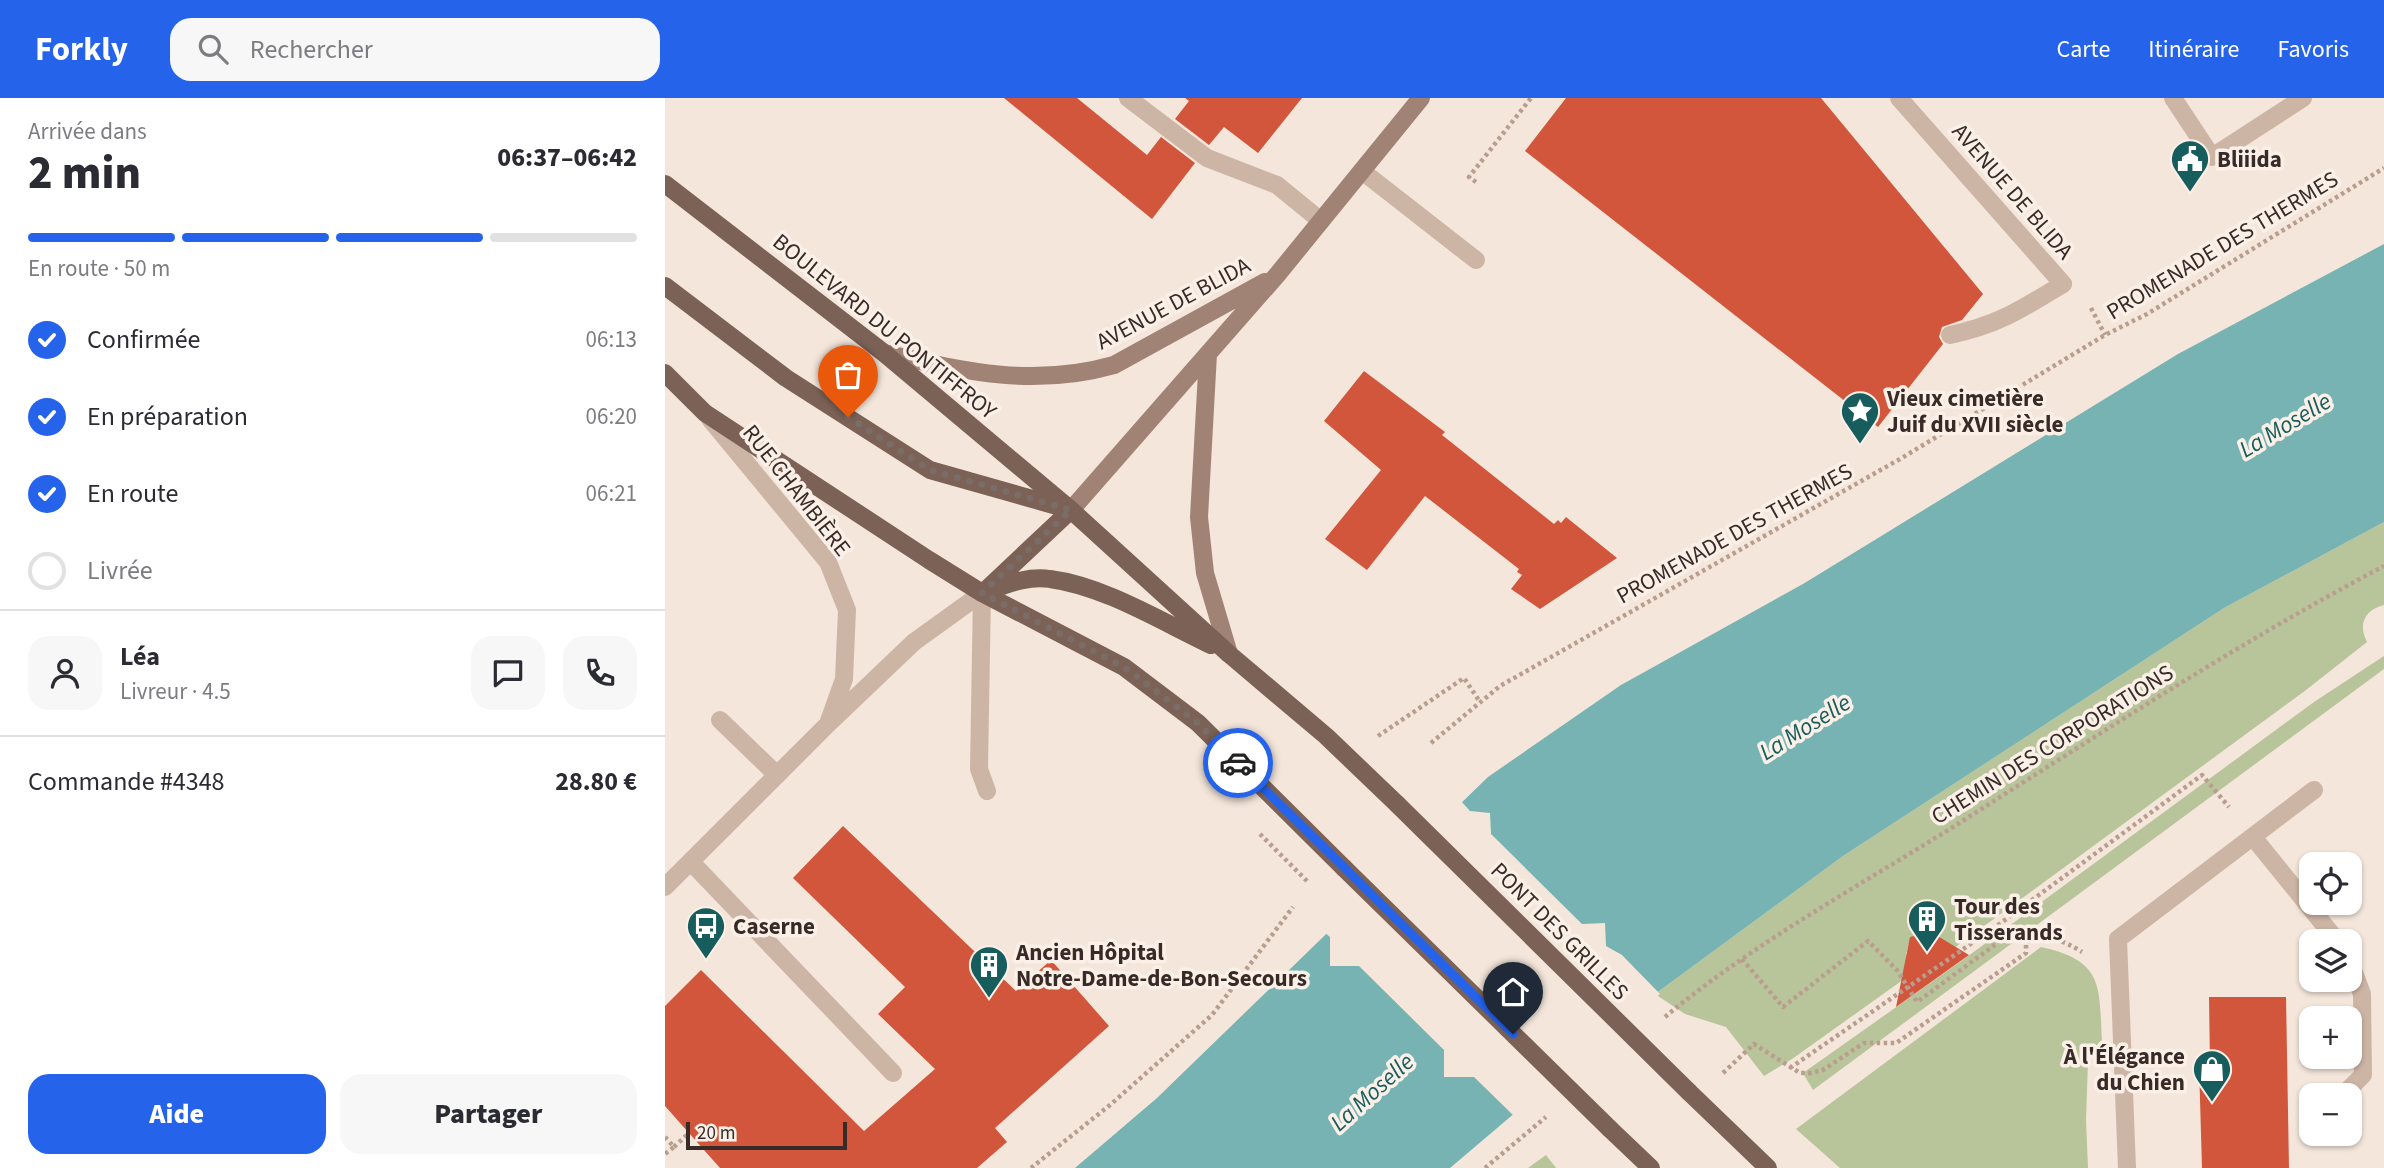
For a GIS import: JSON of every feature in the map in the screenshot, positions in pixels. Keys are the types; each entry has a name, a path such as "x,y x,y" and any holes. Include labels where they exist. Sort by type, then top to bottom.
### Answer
{"main road":[{"name":"AVENUE DE BLIDA","path":"1071,510 1277,275 1421,98"},
{"name":"BOULEVARD DU PONTIFFROY","path":"665,184 884,353 1071,510 1229,654 1325,736 1397,804"},
{"name":"AVENUE DE BLIDA","path":"884,353 963,372 1010,376 1065,376 1092,372 1114,365 1277,275"},
{"name":"BOULEVARD DU PONTIFFROY","path":"665,286 786,378 930,470 1071,510"},
{"path":"1208,354 1199,517 1205,573 1229,654"},
{"path":"665,373 705,413 982,593 1124,667 1198,723 1651,1168"},
{"path":"982,593 1071,510"},
{"name":"BOULEVARD DU PONTIFFROY","path":"982,593 1014,582 1049,578 1122,603 1229,654"},
{"name":"PONT DES GRILLES","path":"1397,804 1768,1168"}],"street":[{"name":"AVENUE DE BLIDA","path":"1899,98 2063,284 2009,317 1976,330 1951,335"},
{"path":"2173,98 2212,157 2303,98"},
{"path":"1138,101 1207,158 1277,185 1321,221"},
{"path":"1362,171 1476,260"},
{"name":"RUE CHAMBIÈRE","path":"705,413 828,562 833,574 847,610 844,679 828,724"},
{"path":"982,593 979,769 988,791"},
{"name":"RUE CHAMBIÈRE","path":"665,887 914,642 982,593"},
{"path":"720,720 777,775"},
{"path":"2127,1168 2118,939 2314,790"},
{"path":"2253,836 2328,929"},
{"path":"691,862 893,1073"},
{"path":"2355,1083 2363,1075 2362,992"}],"path":[{"path":"1476,182 1469,177 1531,98"},
{"name":"PROMENADE DES THERMES","path":"1431,743 1500,686 1900,459 2105,335 2147,314 2384,168"},
{"name":"CHEMIN DES CORPORATIONS","path":"2026,942 2011,933 1917,1002 1897,970 1868,941 1783,1007 1742,959 2303,608 2384,566"},
{"path":"1383,733 1464,678 1481,702"},
{"path":"1790,1068 1994,928 2202,775"},
{"path":"1031,1168 1109,1105 1212,1015 1293,907"},
{"path":"1723,1073 1755,1044 1790,1068 1800,1073 1811,1073 1823,1070 1864,1043 1896,1043 2026,953 2026,942 2040,937 2064,940 2088,956 2119,986"},
{"path":"665,1154 689,1133"},
{"path":"665,1137 674,1147"}],"green space":[{"path":"2384,522 2384,605 2367,614 2363,630 2367,642 2306,690 1950,951 1909,943 1906,954 1914,972 1792,1059 1764,1076 1726,1027 1685,1014 1655,994 1843,856 2224,608"},
{"path":"2384,656 2384,669 1813,1090 1803,1073 1960,962 2314,702"},
{"path":"2041,947 2077,960 2088,969 2098,991 2102,1042 2088,1060 2088,1168 1840,1168 1796,1129"},
{"path":"1546,1155 1556,1168 1528,1168"}],"water":[{"name":"La Moselle","path":"2384,244 2384,522 2224,608 1843,856 1655,994 1450,1168 1075,1168 1157,1098 1488,777 1621,685 1803,584 2178,354"}],"pier":[{"path":"1460,800 1470,811 1490,813 1491,834 1582,924 1605,923 1606,946 1622,955 1660,994 1515,1117 1474,1077 1444,1077 1444,1050 1359,966 1330,966 1330,937 1324,932"}],"building":[{"path":"1004,98 1077,98 1147,155 1161,137 1195,163 1152,219"},
{"path":"1185,98 1302,98 1258,153 1224,127 1209,145 1175,119 1189,101"},
{"path":"1566,98 1821,98 1983,294 1962,320 1942,327 1939,337 1943,344 1878,427 1525,151"},
{"path":"1364,371 1445,432 1442,435 1554,524 1558,520 1561,523 1566,517 1617,558 1540,609 1511,589 1522,575 1517,572 1519,569 1425,496 1367,570 1325,539 1381,470 1324,421"},
{"name":"Ancien Hôpital Notre-Dame-de-Bon-Secours","path":"843,826 1016,991 1051,960 1109,1026 995,1128 1007,1142 977,1168 720,1168 665,1106 665,1006 701,970 864,1131 935,1069 878,1014 905,987 793,878"},
{"path":"1931,932 1969,955 1896,1007 1910,937"},
{"path":"2209,997 2286,997 2289,1168 2202,1168 2199,1065 2210,1065"}],"way so far":[{"path":"848,417 930,470 1071,510 982,593 1124,667 1198,723 1238,763"}],"place":[{"name":"Bliiida","path":"2190,193"},
{"name":"Vieux cimetière Juif du XVII siècle","path":"1860,445"},
{"name":"Tour des Tisserands","path":"1927,953"},
{"name":"Caserne","path":"706,960"},
{"name":"Ancien Hôpital Notre-Dame-de-Bon-Secours","path":"989,999"},
{"name":"À l'Élégance du Chien","path":"2212,1103"}],"route":[{"path":"1238,763 1513,1034"}]}
